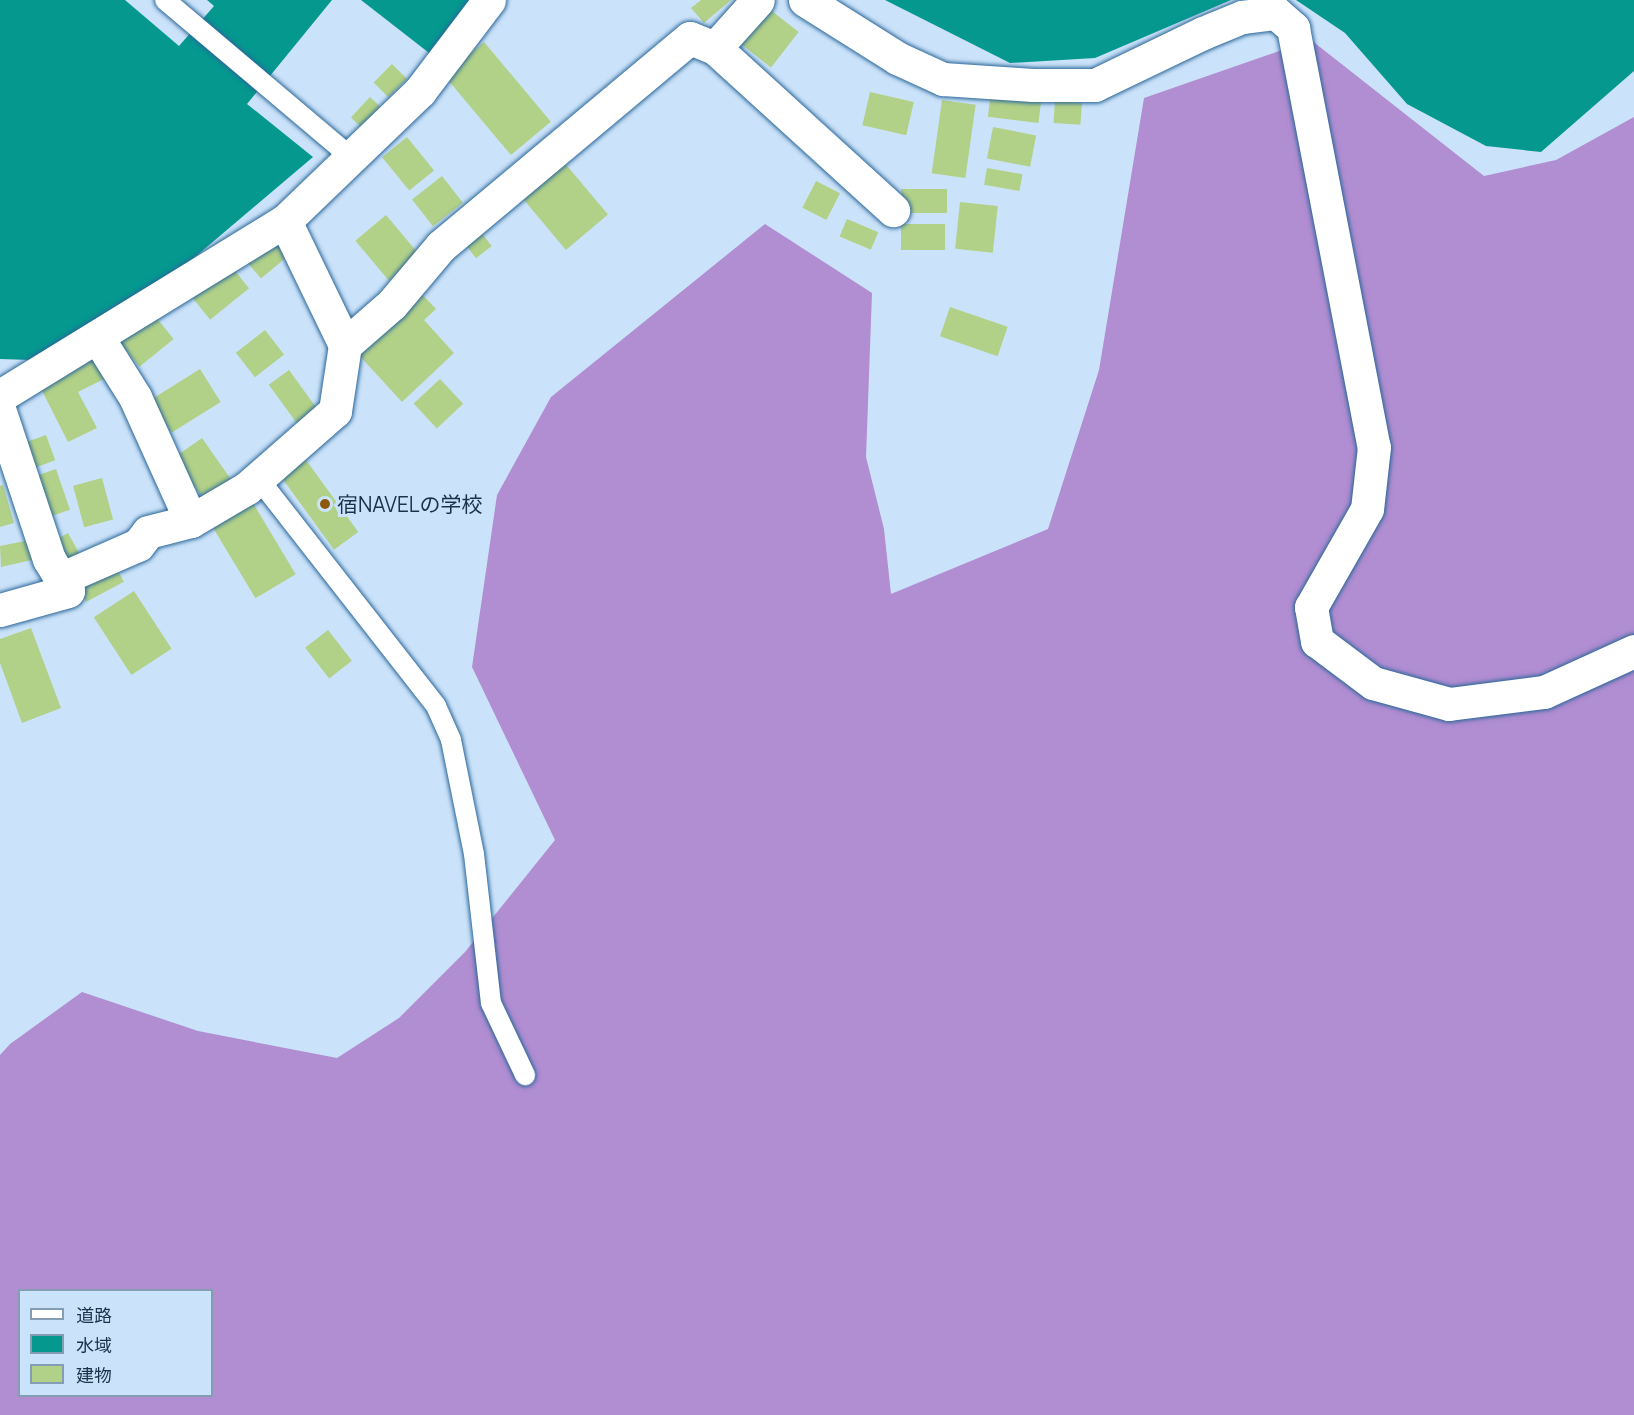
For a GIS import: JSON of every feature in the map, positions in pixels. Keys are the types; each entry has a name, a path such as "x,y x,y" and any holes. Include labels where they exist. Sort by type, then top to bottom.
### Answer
{"street":[{"path":"0,396 98,338 166,290 285,221 420,91 489,0"},
{"path":"715,48 758,0"},
{"path":"805,0 897,58 943,79 1033,85 1095,85 1203,33 1242,17 1276,13 1293,28 1374,447 1366,509 1311,607 1317,641 1374,683 1449,704 1544,692 1634,651"},
{"path":"345,345 392,304 441,246 690,38 715,48 893,210"},
{"path":"60,579 138,545 148,532 191,521 258,478 335,411 345,345 285,221"},
{"path":"98,338 135,397 191,521"},
{"path":"0,412 60,579 68,591 0,610"}],"lane":[{"path":"165,0 262,86 352,158"},
{"path":"258,478 436,705 451,740 474,854 490,1003 525,1076"}],"shaded area":[{"path":"1311,40 1484,176 1556,160 1634,117 1634,1415 0,1415 0,1055 10,1044 82,992 198,1031 337,1058 399,1018 465,952 555,840 472,667 497,495 551,397 765,224 872,293 866,457 884,529 891,594 1048,529 1099,370 1144,98"}],"water":[{"path":"0,0 332,0 247,104 313,157 136,307 31,360 0,359"},
{"path":"361,0 476,0 433,56"},
{"path":"885,0 1231,0 1095,58 1010,63"},
{"path":"1296,0 1634,0 1634,71 1541,152 1486,146 1407,104 1345,33"}],"pier":[{"path":"125,0 207,0 214,6 179,46"}],"building":[{"path":"701,0 731,0 704,23 691,8"},
{"path":"768,8 799,32 771,67 740,43"},
{"path":"484,42 551,122 511,155 444,75"},
{"path":"392,64 407,79 388,97 374,82"},
{"path":"991,91 1042,97 1038,123 988,117"},
{"path":"870,92 914,102 906,135 862,125"},
{"path":"370,97 383,109 364,130 351,117"},
{"path":"942,100 976,105 965,178 932,173"},
{"path":"1055,101 1082,103 1080,125 1053,123"},
{"path":"993,127 1036,135 1030,167 987,158"},
{"path":"407,137 434,170 409,191 382,157"},
{"path":"563,161 608,215 566,250 521,196"},
{"path":"987,168 1022,174 1020,191 984,185"},
{"path":"442,176 463,203 433,226 412,199"},
{"path":"816,181 840,193 826,220 802,208"},
{"path":"901,189 947,189 947,213 901,213"},
{"path":"960,202 998,206 993,253 955,249"},
{"path":"386,215 419,255 389,281 355,241"},
{"path":"847,219 878,232 871,250 840,236"},
{"path":"901,224 945,224 945,250 901,250"},
{"path":"477,227 492,246 476,258 461,239"},
{"path":"274,235 290,254 261,279 245,259"},
{"path":"227,261 249,288 210,320 188,292"},
{"path":"417,289 436,309 424,320 454,353 402,402 356,352"},
{"path":"950,307 1008,327 998,356 940,336"},
{"path":"151,311 174,339 139,367 117,339"},
{"path":"265,330 284,354 255,377 236,353"},
{"path":"94,350 108,377 78,392 97,428 68,442 36,379"},
{"path":"200,369 221,402 171,433 151,400"},
{"path":"289,370 318,410 298,424 269,385"},
{"path":"440,379 463,404 437,428 414,404"},
{"path":"46,435 55,460 34,468 24,443"},
{"path":"202,438 233,482 205,502 174,458"},
{"path":"306,460 358,532 334,550 282,478"},
{"path":"56,469 70,510 51,516 37,476"},
{"path":"102,478 113,520 84,527 73,486"},
{"path":"3,485 14,523 0,527 0,486"},
{"path":"253,503 296,574 255,598 213,527"},
{"path":"68,533 81,556 66,564 53,541"},
{"path":"30,540 36,559 1,567 0,546"},
{"path":"115,565 124,582 86,602 77,585"},
{"path":"134,591 172,649 131,675 94,617"},
{"path":"31,628 61,708 22,723 0,663 0,639"},
{"path":"328,630 352,661 329,679 305,648"}],"place":[{"name":"宿NAVELの学校","path":"325,504"}]}
